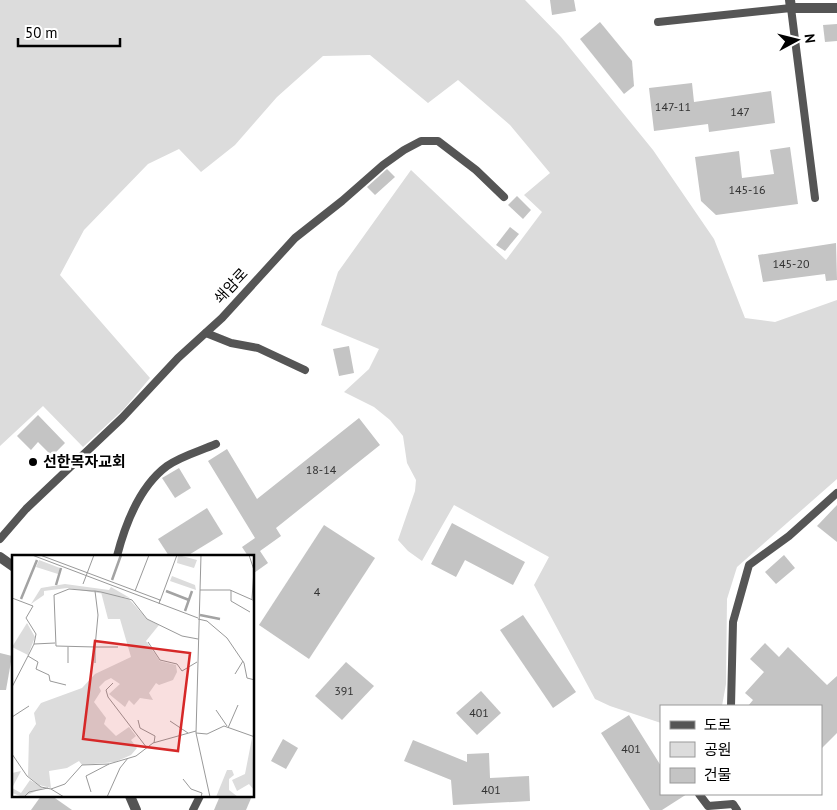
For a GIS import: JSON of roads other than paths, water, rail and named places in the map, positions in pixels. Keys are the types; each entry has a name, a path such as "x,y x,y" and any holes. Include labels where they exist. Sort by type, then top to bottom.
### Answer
{"street":[{"path":"791,4 837,8"},
{"path":"0,556 12,565"},
{"path":"131,798 136,810"}],"lane":[{"path":"658,22 791,4 815,198"},
{"name":"쇄암로","path":"0,539 26,508 122,418 153,384 206,333 295,238 342,201 383,165 421,141 430,139 438,141 450,149 504,197"},
{"path":"206,333 231,343 258,348 305,370"},
{"path":"117,555 124,528 132,510 158,473 178,460 216,444"},
{"path":"731,705 733,622 749,565 789,536 837,493"},
{"path":"700,795 708,806 733,804 736,810"},
{"path":"193,810 199,798"}],"place":[{"name":"선한목자교회","path":"33,462"}]}
